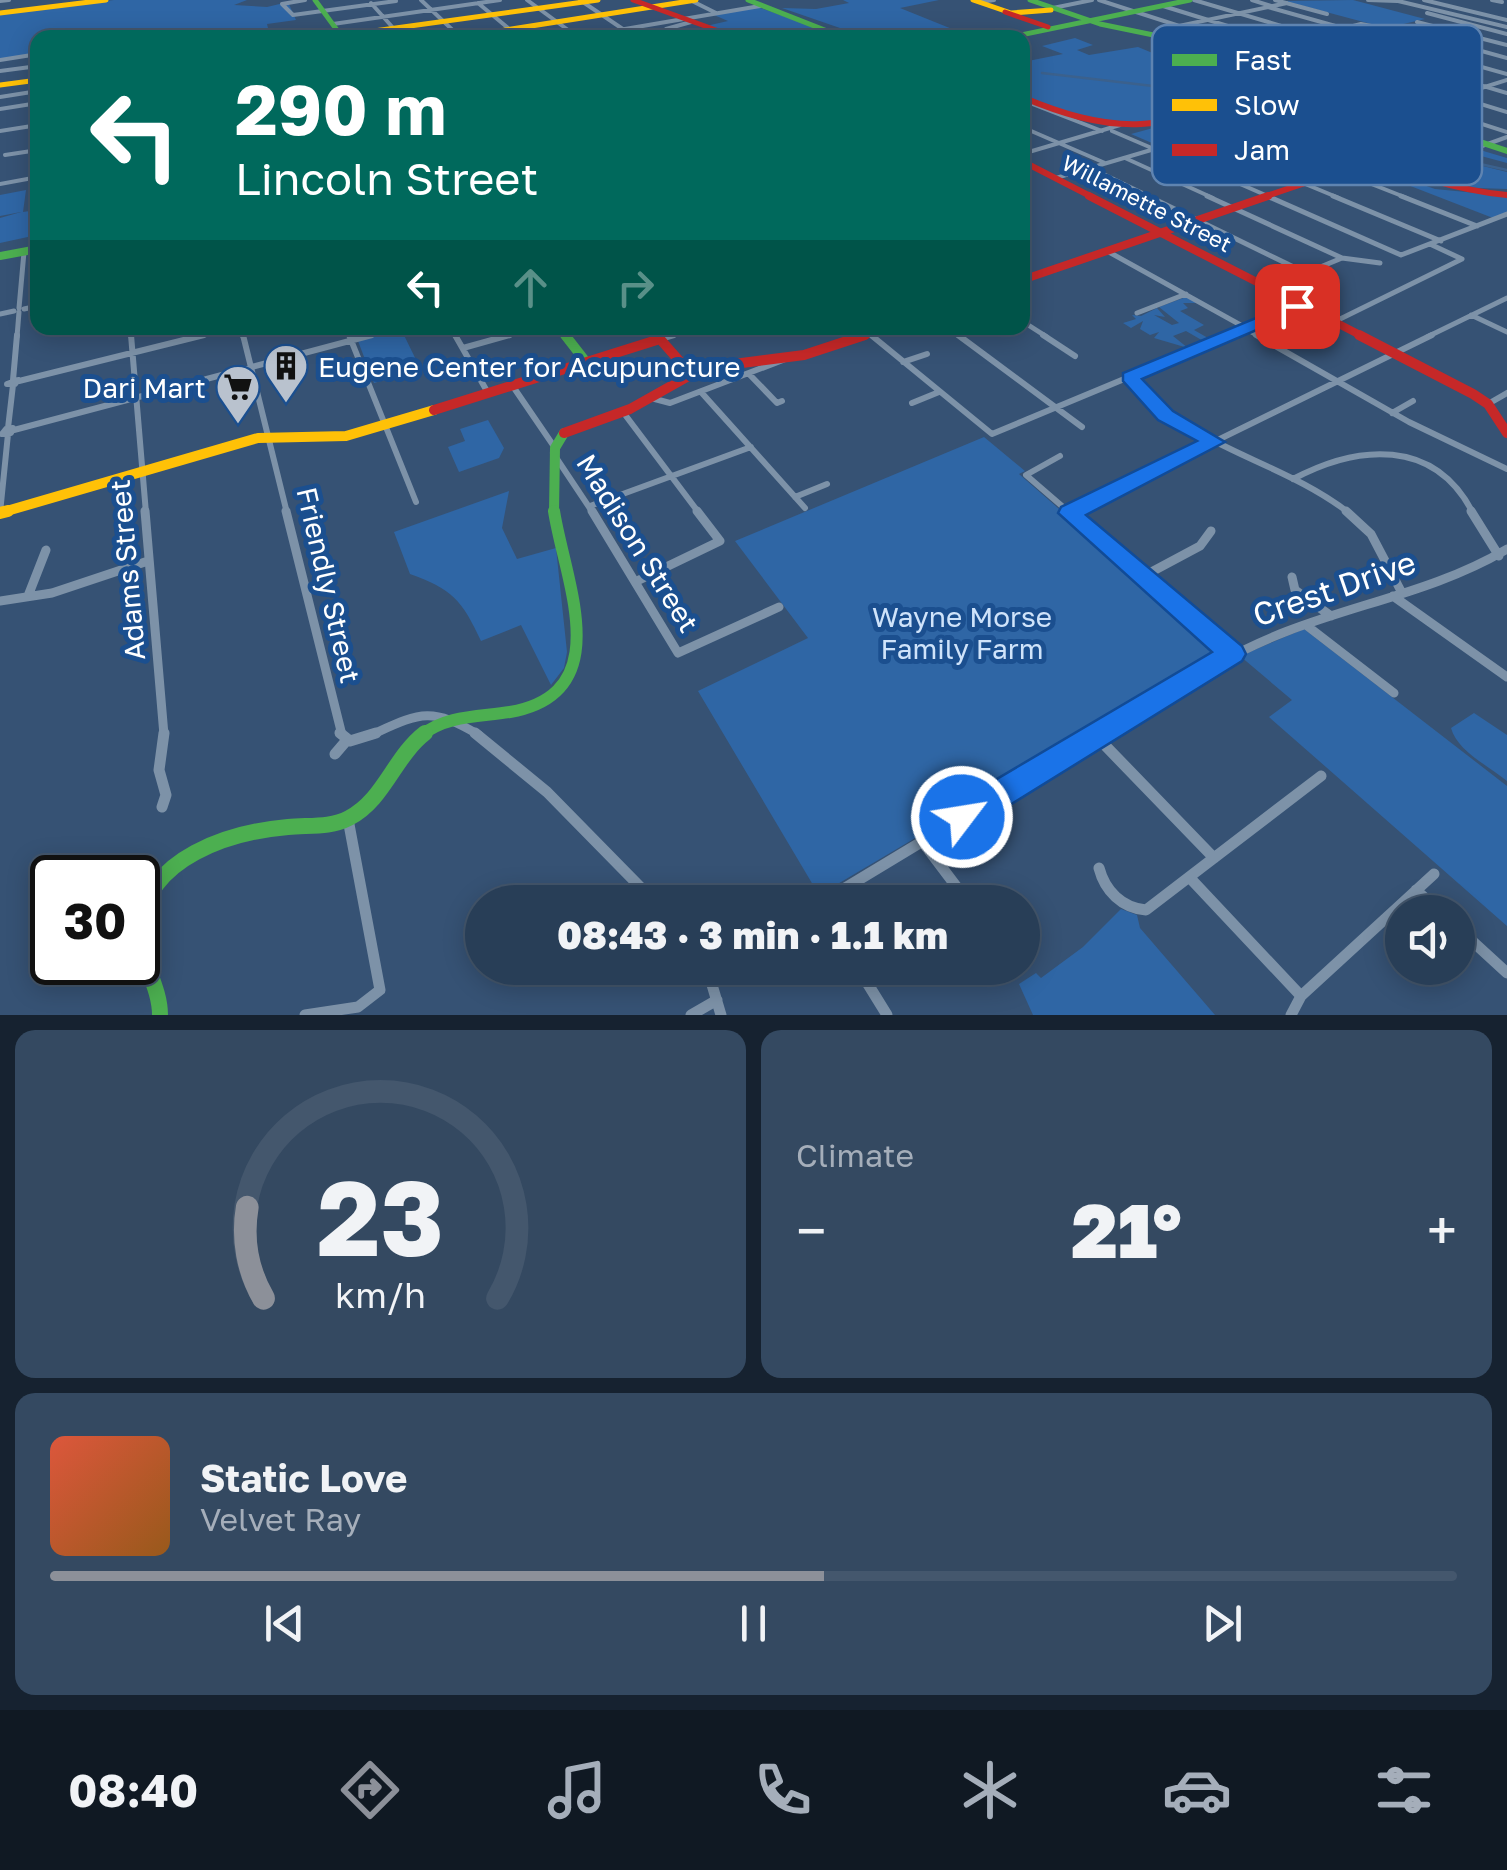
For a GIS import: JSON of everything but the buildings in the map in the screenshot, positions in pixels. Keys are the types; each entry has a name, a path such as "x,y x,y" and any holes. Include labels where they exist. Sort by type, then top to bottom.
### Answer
{"main road":[{"path":"5,5 106,0"},
{"path":"376,30 598,0"},
{"path":"633,0 714,30"},
{"path":"526,30 693,0"},
{"path":"1030,33 1192,0"},
{"path":"982,1 1051,28"},
{"path":"754,3 824,30"},
{"path":"319,5 338,30"},
{"path":"1014,14 1046,7 1152,38"},
{"path":"0,85 30,81"},
{"path":"1030,103 1111,129 1152,123"},
{"path":"1484,146 1507,153"},
{"name":"Willamette Street","path":"1030,163 1488,404 1507,433"},
{"path":"1030,277 1301,185"},
{"path":"1440,185 1507,193"},
{"path":"0,256 30,250"},
{"path":"565,335 586,362"},
{"path":"160,1015 161,986 143,948 140,930 148,901 168,872 196,853 228,840 281,827 322,826 348,819 375,794 407,743 432,727 542,700 565,686 571,676 574,638 565,557 552,494 556,470 553,449 568,430 623,412 690,373 712,366 808,354 863,335"},
{"path":"0,513 270,436 330,439 386,425 636,346 663,343 690,373"},
{"path":"680,362 712,366"},
{"path":"1488,404 1507,408"}],"street":[{"path":"305,0 282,4 293,15 319,5 396,1"},
{"path":"421,0 452,30"},
{"path":"333,24 500,0"},
{"path":"527,0 567,30"},
{"path":"693,0 716,13"},
{"path":"1046,7 1092,0"},
{"path":"1099,0 1174,25"},
{"path":"1192,0 1278,25"},
{"path":"1252,0 1335,25"},
{"path":"1368,0 1396,0 1507,30"},
{"path":"1424,0 1507,20"},
{"path":"1492,0 1502,2"},
{"path":"581,1 623,29"},
{"path":"1188,25 1284,1 1327,14"},
{"path":"370,2 395,30"},
{"path":"476,2 511,30"},
{"path":"1210,4 1223,2"},
{"path":"667,30 686,21 754,3"},
{"path":"1162,6 1225,25"},
{"path":"1427,13 1507,30"},
{"path":"617,30 686,21"},
{"path":"1416,22 1428,25"},
{"path":"1482,39 1507,45"},
{"path":"1482,51 1507,58"},
{"path":"0,60 30,55"},
{"path":"0,71 30,67"},
{"path":"1482,69 1507,77"},
{"path":"1482,87 1507,77"},
{"path":"1482,85 1507,92"},
{"path":"0,97 30,92"},
{"path":"1030,103 1111,129 1152,147"},
{"path":"0,109 30,104"},
{"path":"1482,104 1507,112"},
{"path":"0,131 30,126"},
{"path":"1482,126 1507,135"},
{"path":"1030,155 1111,129"},
{"path":"1030,130 1106,163"},
{"path":"1484,146 1507,135"},
{"path":"1056,178 1152,150"},
{"path":"5,155 30,151"},
{"path":"1126,158 1152,170"},
{"path":"1091,168 1306,273 1342,258"},
{"path":"0,184 30,178"},
{"path":"1184,185 1342,258 1380,263"},
{"path":"1241,185 1401,256 1507,214"},
{"path":"1306,185 1442,242"},
{"path":"1375,185 1477,226"},
{"path":"1334,322 1462,259 1432,246"},
{"path":"1107,251 1392,412 1507,468"},
{"path":"0,513 10,383 30,255"},
{"path":"1137,313 1186,294"},
{"path":"1069,513 1507,298"},
{"path":"881,335 904,362 992,434 1302,304"},
{"path":"0,314 30,308"},
{"path":"1472,315 1507,332"},
{"path":"1030,326 1075,356"},
{"name":"Adams Street","path":"131,335 165,744 160,770 166,790 162,807"},
{"path":"10,383 203,335"},
{"name":"Friendly Street","path":"244,335 338,728 348,740"},
{"path":"349,335 416,502"},
{"path":"7,432 371,335"},
{"path":"455,335 488,393"},
{"path":"463,348 510,335"},
{"path":"656,335 663,343 682,335"},
{"path":"958,335 1082,427"},
{"path":"904,362 927,354"},
{"path":"650,398 668,403 788,358"},
{"path":"750,375 776,403 782,401"},
{"path":"1130,377 1166,416 1346,509 1372,534 1398,594 1507,677"},
{"name":"Madison Street","path":"512,386 678,653 780,608"},
{"path":"701,392 805,508"},
{"path":"912,402 940,392"},
{"path":"1488,404 1507,394"},
{"path":"1392,412 1413,401"},
{"path":"623,412 719,543 636,580"},
{"path":"590,506 751,447"},
{"path":"1293,479 1352,451 1376,450 1411,459 1459,490 1484,540 1503,553"},
{"path":"1060,456 1026,475 1232,654"},
{"path":"795,497 827,484"},
{"path":"1142,577 1202,545 1211,531"},
{"path":"28,596 38,578 39,559 46,550"},
{"name":"Crest Drive","path":"850,885 1232,654 1306,624 1468,572 1503,553"},
{"path":"0,601 58,592 148,561"},
{"path":"1292,577 1295,590 1330,616"},
{"path":"1306,624 1394,692"},
{"path":"334,754 348,740 368,738 425,713 454,720 520,766 638,885"},
{"path":"1098,738 1214,858"},
{"path":"1099,868 1102,880 1122,902 1138,910 1150,908 1322,776"},
{"path":"305,1015 355,1012 373,1002 380,990 348,819"},
{"path":"922,841 955,885"},
{"path":"1291,1015 1301,996 1434,874"},
{"path":"1190,878 1301,996"},
{"path":"1416,890 1421,895"},
{"path":"1475,944 1507,973"},
{"path":"715,985 721,1015"},
{"path":"868,985 887,1015"},
{"path":"692,1015 717,1000"}],"green space":[{"path":"114,0 247,0 234,5 267,7 288,2 296,20 267,24 268,28 262,30 30,30 30,55 0,59 0,14"},
{"path":"843,0 939,0 900,8 955,30 846,30 782,8 816,9 849,3"},
{"path":"1353,0 1425,19 1375,25 1285,1"},
{"path":"758,7 820,29 721,30 706,26 728,21 714,15"},
{"path":"1075,38 1093,45 1077,50 1089,55 1138,47 1152,53 1152,123 1081,118 1030,98 1030,61 1063,54 1042,46"},
{"path":"1152,128 1152,143 1131,134"},
{"path":"1482,151 1507,158 1507,163 1482,156"},
{"path":"1482,166 1507,172 1507,189 1444,185 1482,185"},
{"path":"1408,185 1507,196 1507,212 1493,218"},
{"path":"26,190 23,212 30,211 30,237 0,243 0,218 21,212 0,216 0,195"},
{"path":"1186,297 1197,303 1183,303 1188,308 1180,311 1204,325 1194,330 1208,338 1219,337 1205,342 1186,331 1173,336 1188,348 1154,338 1159,332 1150,335 1140,329 1143,321 1131,328 1123,323 1136,319 1132,315 1141,316 1157,308 1165,317 1154,315 1172,325 1179,323 1159,307"},
{"path":"380,335 404,335 421,370 374,383 358,341"},
{"path":"488,420 504,448 499,458 459,472 448,447 465,441 460,429"},
{"name":"Wayne Morse Family Farm","path":"984,437 1025,471 1019,474 1221,650 1189,676 836,885 813,885 698,691 808,638 735,541"},
{"path":"509,491 502,528 517,559 556,548 567,652 564,668 551,685 521,625 481,641 454,598 410,574 394,532"},
{"path":"1304,629 1507,786 1507,926 1269,717 1292,700 1240,656"},
{"path":"1474,713 1507,735 1507,781 1467,751 1454,736 1451,728"},
{"path":"1121,909 1137,915 1140,928 1215,1015 1033,1015 1019,985 1040,985 1040,977 1083,947"}],"waterway":[{"path":"1042,73 1152,86"},
{"path":"1482,164 1507,170"}],"traffic: fast":[{"path":"315,0 337,30"},
{"path":"748,0 825,30"},
{"path":"1030,0 1100,24 1152,35"},
{"path":"1030,33 1190,0"},
{"path":"1482,143 1507,151"},
{"path":"0,256 30,250"},
{"path":"565,335 586,362"},
{"path":"160,1015 158,992 140,927 145,904 173,867 193,854 239,836 344,821 366,807 405,752 429,729 446,722 527,709 555,695 566,684 574,666 575,618 552,497 556,444 564,433"}],"traffic: slow":[{"path":"0,13 106,0"},
{"path":"381,30 598,0"},
{"path":"506,30 696,0"},
{"path":"973,0 1011,13 1051,10"},
{"path":"0,85 30,81"},
{"path":"0,513 258,438 346,436 434,410"}],"traffic: jam":[{"path":"633,0 716,30"},
{"path":"1005,12 1048,27"},
{"path":"1030,100 1094,121 1152,123"},
{"path":"1030,165 1473,394 1488,404 1507,433"},
{"path":"1030,277 1300,185"},
{"path":"1439,185 1507,195"},
{"path":"564,433 630,409 703,368 804,355 865,335"},
{"path":"434,410 660,339 690,373"}],"place":[{"name":"Eugene Center for Acupuncture","path":"286,404"},
{"name":"Dari Mart","path":"238,425"}],"route":[{"path":"962,817 1232,654 1069,513 1214,442 1166,416 1130,377 1297,306"}]}
